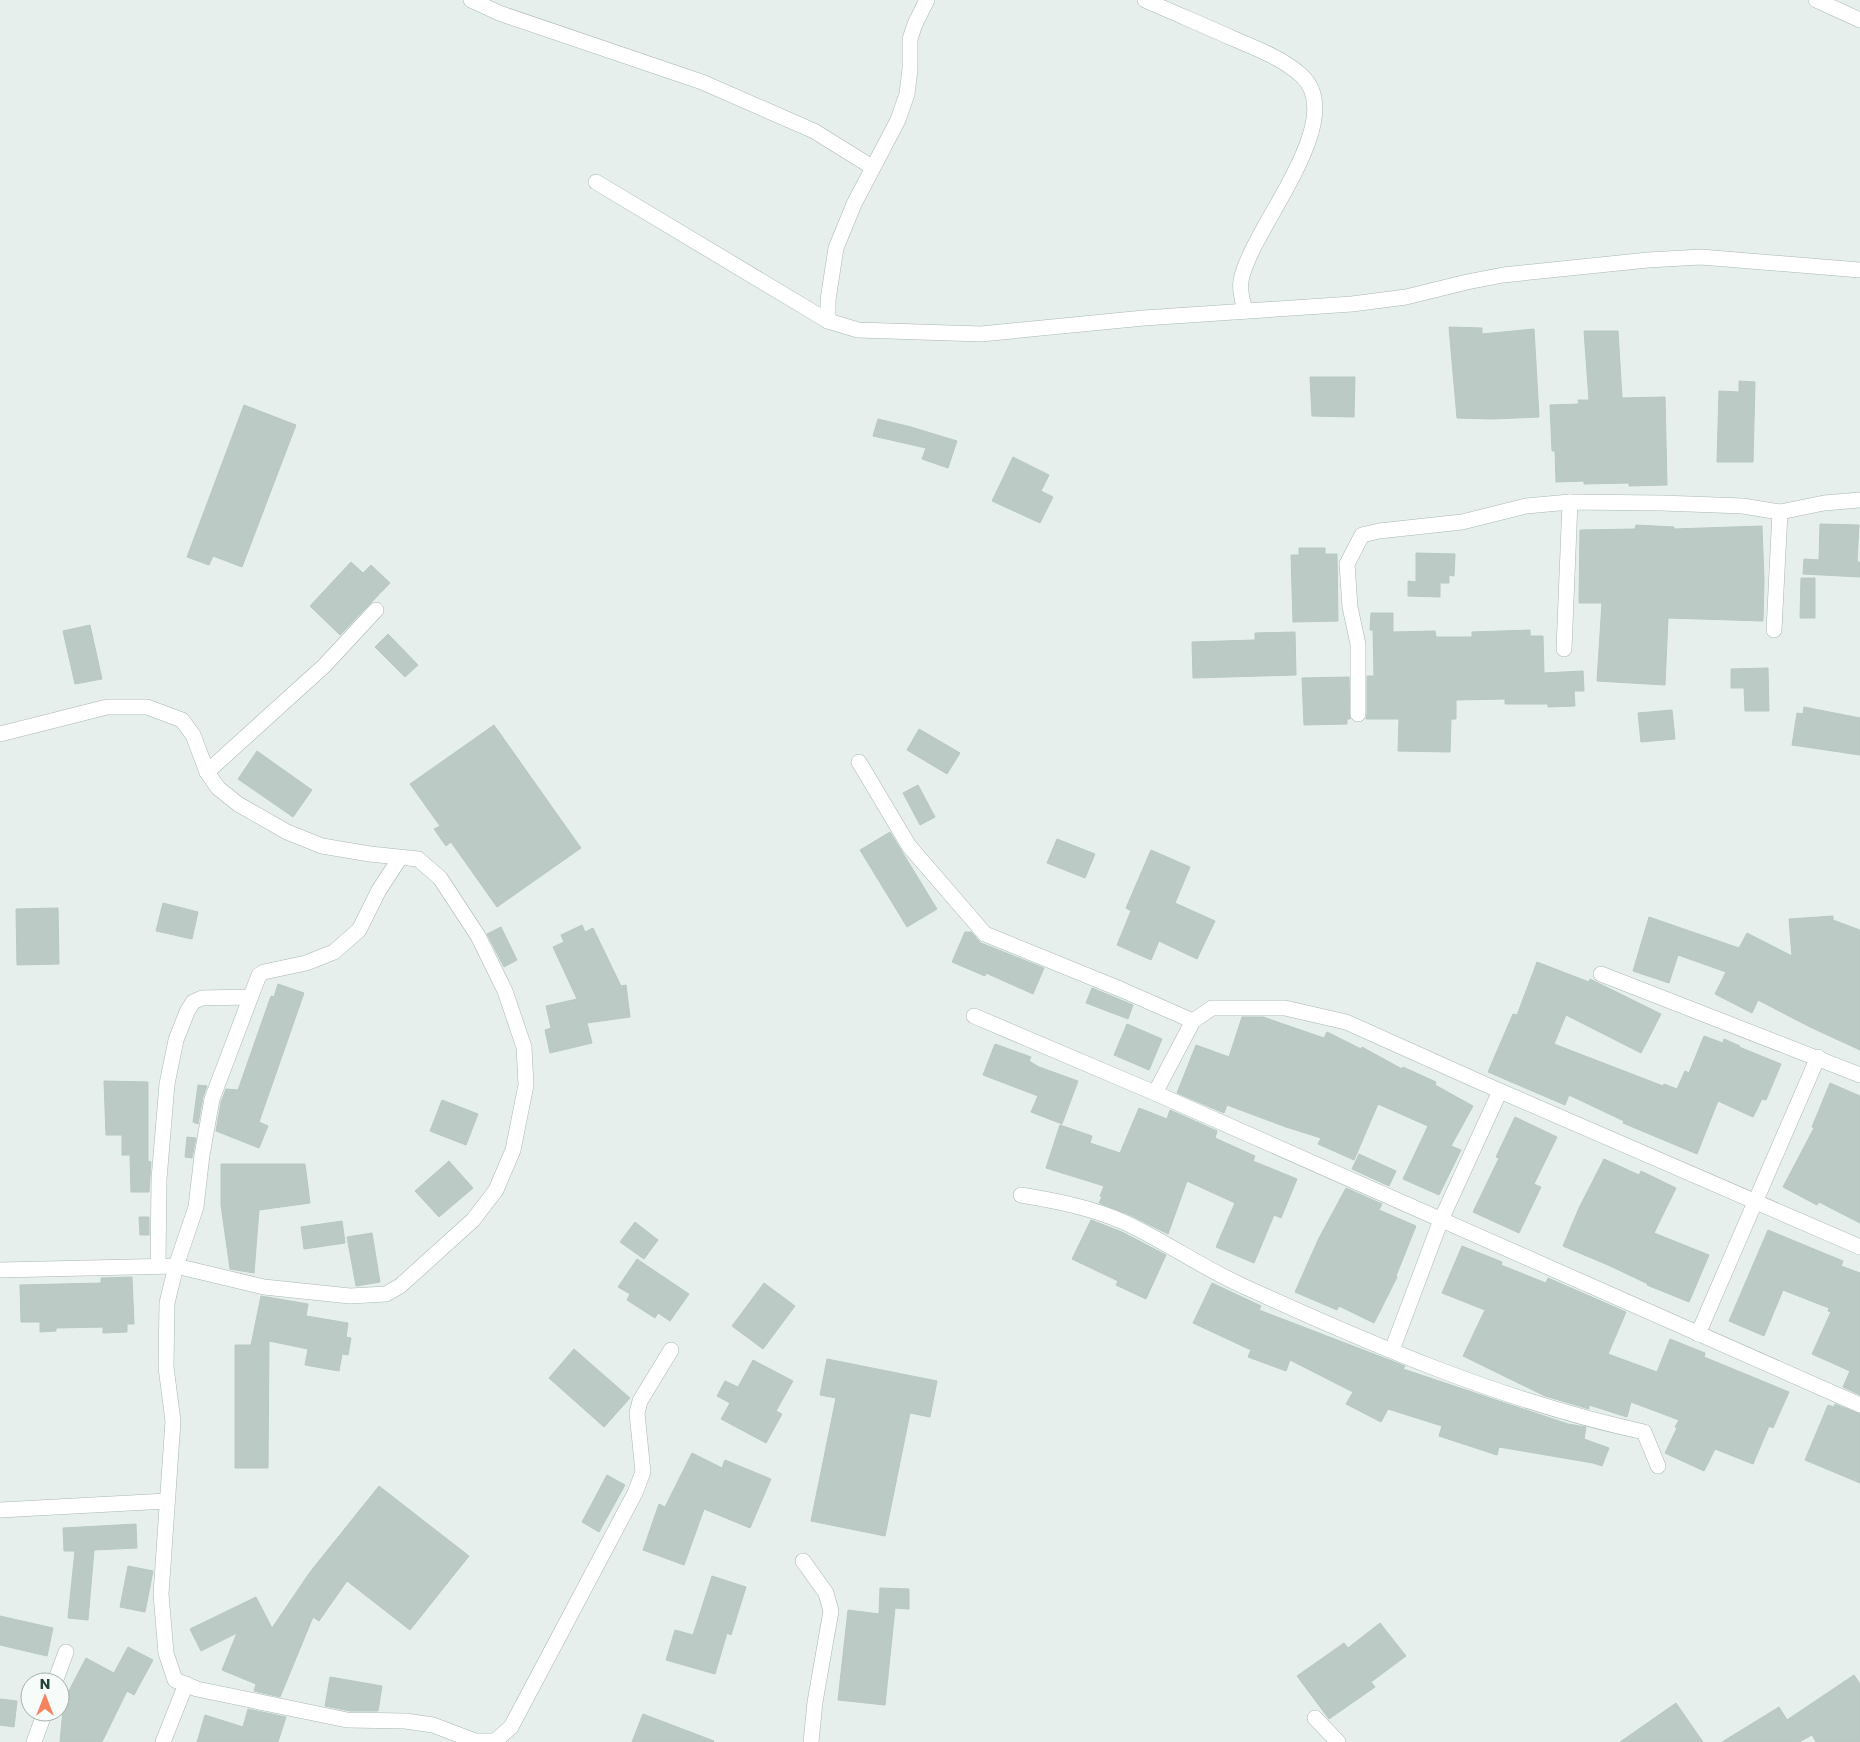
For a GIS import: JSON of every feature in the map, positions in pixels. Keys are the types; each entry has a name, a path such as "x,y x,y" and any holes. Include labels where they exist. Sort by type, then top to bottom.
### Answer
{"street":[{"path":"471,0 500,13 720,90 814,131 872,167"},
{"path":"828,321 828,300 836,248 854,204 898,120 906,94 910,69 910,39 914,24 927,0"},
{"path":"1145,0 1251,46 1286,64 1303,77 1313,92 1316,112 1310,135 1297,169 1248,260 1240,282 1245,310"},
{"path":"1816,0 1860,20"},
{"path":"596,182 828,321 858,330 981,334 1144,318 1352,304 1406,297 1503,275 1648,260 1701,257 1860,270"},
{"path":"1358,714 1358,644 1350,607 1347,564 1362,535 1379,531 1462,522 1526,506 1570,502 1743,506 1780,512 1824,503 1860,500"},
{"path":"1564,649 1570,502"},
{"path":"1774,630 1780,512"},
{"path":"207,772 324,666 376,610"},
{"path":"0,734 107,707 146,708 182,720 194,735 207,772 218,788 238,804 287,832 322,846 418,859 440,878 478,936 505,991 524,1047 526,1085 513,1150 496,1190 473,1220 400,1286 386,1294 350,1296 264,1287 176,1266 0,1270"},
{"path":"859,762 909,846 985,934 1120,989 1192,1021"},
{"path":"400,858 379,890 358,930 334,952 306,963 264,972 259,975 212,1099 202,1155 196,1207 176,1266 167,1303 166,1367 173,1421 161,1594 166,1653 175,1680 197,1689 347,1720 405,1721 433,1725 475,1741 495,1740 511,1727 635,1493 643,1472 637,1413 640,1401 671,1350"},
{"path":"1600,974 1818,1057 1860,1075"},
{"path":"158,1266 159,1180 167,1084 176,1040 187,1012 194,1002 202,998 250,997"},
{"path":"1155,1093 1192,1021 1212,1008 1285,1008 1346,1022 1860,1247"},
{"path":"974,1016 1155,1093 1860,1405"},
{"path":"1698,1334 1818,1057"},
{"path":"1392,1350 1441,1220 1500,1091"},
{"path":"1021,1195 1073,1204 1125,1223 1240,1285 1316,1320 1468,1381 1543,1406 1603,1423 1644,1432 1658,1466"},
{"path":"0,1510 167,1501"},
{"path":"803,1561 826,1593 831,1611 815,1702 811,1742"},
{"path":"59,1672 66,1652"},
{"path":"163,1742 186,1684"},
{"path":"1315,1718 1338,1742"},
{"path":"34,1742 41,1722"}],"building":[{"path":"1449,327 1482,328 1482,334 1534,329 1539,417 1457,418"},
{"path":"1584,331 1618,331 1622,398 1665,397 1667,485 1629,486 1629,483 1584,484 1584,481 1556,482 1555,451 1552,451 1550,405 1579,404 1578,400 1589,400"},
{"path":"1310,377 1355,377 1354,417 1312,416"},
{"path":"1739,381 1755,382 1753,462 1717,462 1719,391 1739,392"},
{"path":"244,405 296,425 242,567 213,556 209,565 187,557"},
{"path":"878,419 957,441 948,468 922,459 926,448 873,436"},
{"path":"1013,457 1049,475 1041,491 1053,497 1040,523 992,501"},
{"path":"1820,524 1859,525 1857,562 1860,562 1860,577 1803,574 1804,559 1819,560"},
{"path":"1636,525 1674,527 1674,529 1762,526 1763,621 1668,618 1665,685 1597,681 1602,603 1579,603 1580,530 1635,529"},
{"path":"1299,548 1325,548 1325,554 1337,554 1338,621 1293,622 1291,555 1299,555"},
{"path":"1416,553 1455,554 1454,576 1449,575 1449,583 1440,583 1440,597 1408,596 1408,581 1416,582"},
{"path":"351,562 363,573 371,565 390,583 340,635 310,606"},
{"path":"1801,578 1815,578 1815,618 1800,618"},
{"path":"1371,613 1393,613 1393,632 1435,631 1436,637 1472,637 1472,632 1530,630 1530,636 1543,636 1544,673 1583,671 1584,691 1574,691 1575,706 1548,707 1548,704 1505,704 1505,699 1456,700 1456,719 1451,719 1450,752 1398,751 1399,719 1366,719 1367,676 1374,676 1373,630 1370,630"},
{"path":"90,625 102,679 75,684 63,631"},
{"path":"1295,632 1296,675 1193,678 1192,642 1255,640 1255,633"},
{"path":"388,634 418,665 405,677 375,647"},
{"path":"1768,668 1769,711 1745,711 1744,688 1731,688 1731,669"},
{"path":"1349,677 1350,719 1347,719 1347,724 1304,725 1302,678"},
{"path":"1804,707 1860,718 1860,755 1792,745 1797,713 1803,714"},
{"path":"1672,710 1675,739 1641,742 1638,713"},
{"path":"494,725 581,848 497,907 451,842 446,846 434,829 440,826 410,784"},
{"path":"919,729 960,753 947,774 907,750"},
{"path":"257,751 312,790 293,817 238,779"},
{"path":"918,785 935,817 920,825 903,793"},
{"path":"890,832 937,909 907,927 860,850"},
{"path":"1057,839 1095,854 1085,878 1047,863"},
{"path":"1151,850 1190,867 1175,903 1215,921 1197,959 1159,941 1151,960 1117,945 1131,911 1126,908"},
{"path":"163,903 198,912 192,939 156,931"},
{"path":"58,908 59,964 17,965 16,909"},
{"path":"1833,916 1833,920 1860,930 1860,1050 1758,1000 1752,1013 1715,994 1726,972 1678,955 1669,983 1633,971 1649,917 1739,948 1747,933 1792,956 1789,919"},
{"path":"582,925 585,932 593,928 621,986 626,985 630,1017 587,1023 592,1043 550,1053 545,1030 551,1028 546,1006 577,999 553,947 564,942 561,935"},
{"path":"501,927 517,960 504,967 487,934"},
{"path":"965,932 971,932 981,943 1044,968 1033,994 986,973 985,976 952,962"},
{"path":"1537,962 1589,982 1590,979 1661,1014 1641,1053 1566,1015 1554,1044 1663,1086 1664,1084 1677,1089 1685,1071 1689,1073 1704,1036 1723,1043 1724,1039 1781,1064 1766,1100 1762,1099 1753,1117 1718,1101 1697,1154 1623,1123 1624,1121 1569,1095 1565,1105 1488,1072 1513,1014 1517,1015"},
{"path":"278,984 304,993 259,1122 268,1126 259,1148 216,1131 221,1102 226,1089 238,1090 271,996 274,997"},
{"path":"1092,988 1133,1005 1128,1019 1086,1003"},
{"path":"1242,1017 1263,1017 1324,1038 1327,1032 1361,1049 1362,1047 1402,1069 1403,1067 1436,1082 1435,1085 1473,1106 1451,1146 1461,1150 1439,1195 1403,1179 1428,1126 1378,1104 1354,1160 1318,1144 1321,1138 1227,1105 1224,1113 1177,1093 1196,1045 1229,1057"},
{"path":"1127,1024 1162,1039 1149,1070 1114,1055"},
{"path":"995,1044 1031,1057 1029,1061 1039,1067 1078,1081 1062,1124 1031,1112 1038,1096 983,1075"},
{"path":"104,1081 148,1082 148,1161 151,1162 149,1192 131,1192 130,1155 122,1155 122,1135 106,1135"},
{"path":"1830,1083 1860,1096 1860,1223 1819,1202 1817,1205 1783,1187 1814,1128 1812,1127"},
{"path":"198,1085 207,1086 198,1124 193,1122"},
{"path":"442,1100 478,1114 466,1145 430,1131"},
{"path":"1139,1108 1167,1119 1170,1110 1217,1131 1215,1138 1255,1156 1253,1161 1297,1179 1281,1218 1274,1215 1254,1263 1216,1247 1235,1203 1187,1181 1168,1234 1130,1215 1099,1203 1104,1186 1046,1168 1060,1125 1092,1136 1090,1143 1120,1153"},
{"path":"1515,1117 1557,1137 1534,1184 1541,1187 1519,1233 1473,1212 1499,1158 1496,1157"},
{"path":"187,1137 196,1138 192,1158 185,1157"},
{"path":"1359,1154 1396,1171 1389,1186 1352,1169"},
{"path":"1604,1159 1639,1175 1641,1171 1676,1188 1654,1233 1709,1255 1689,1302 1647,1285 1608,1265 1563,1246 1579,1208"},
{"path":"449,1161 473,1188 439,1217 415,1191"},
{"path":"221,1164 305,1164 310,1203 259,1210 254,1273 230,1269 221,1205"},
{"path":"1346,1188 1382,1204 1379,1210 1416,1226 1397,1277 1374,1323 1339,1306 1337,1310 1295,1292 1319,1238"},
{"path":"139,1217 149,1217 149,1235 140,1235"},
{"path":"1091,1220 1122,1232 1166,1255 1146,1299 1116,1285 1118,1281 1072,1259"},
{"path":"342,1221 345,1243 304,1249 301,1227"},
{"path":"635,1222 658,1240 644,1259 620,1242"},
{"path":"1768,1230 1843,1261 1841,1266 1860,1273 1860,1395 1843,1387 1850,1371 1812,1354 1831,1312 1828,1311 1829,1308 1783,1290 1764,1336 1729,1321"},
{"path":"372,1233 380,1282 356,1286 347,1237"},
{"path":"1462,1246 1502,1262 1501,1265 1546,1283 1548,1278 1626,1312 1608,1354 1657,1372 1670,1339 1705,1353 1704,1357 1789,1392 1773,1428 1769,1426 1753,1464 1715,1449 1704,1471 1665,1453 1679,1420 1631,1402 1627,1417 1589,1405 1589,1409 1545,1396 1463,1356 1485,1310 1442,1293"},
{"path":"637,1259 689,1294 670,1321 658,1313 655,1318 627,1300 630,1294 618,1287"},
{"path":"132,1277 134,1324 127,1324 127,1332 103,1333 103,1327 56,1328 56,1331 40,1332 40,1322 21,1322 20,1285 101,1283 101,1278"},
{"path":"764,1283 795,1306 763,1349 732,1326"},
{"path":"1212,1283 1261,1306 1259,1310 1405,1366 1403,1369 1568,1424 1586,1427 1584,1439 1609,1448 1602,1466 1499,1447 1497,1455 1439,1436 1442,1426 1388,1409 1381,1422 1346,1404 1353,1392 1290,1360 1286,1371 1248,1357 1251,1350 1193,1323"},
{"path":"261,1296 308,1304 306,1316 348,1323 346,1337 351,1338 348,1355 342,1354 339,1371 305,1365 308,1349 269,1341 268,1468 235,1468 235,1345 251,1345"},
{"path":"574,1349 630,1398 604,1427 549,1378"},
{"path":"827,1359 937,1381 930,1417 910,1413 885,1536 811,1521 836,1398 820,1395"},
{"path":"753,1360 793,1381 776,1411 782,1414 766,1443 721,1419 730,1403 717,1396 725,1381 738,1387"},
{"path":"1835,1404 1860,1414 1860,1483 1805,1460 1828,1405 1834,1407"},
{"path":"692,1453 722,1468 725,1460 771,1479 750,1528 704,1509 684,1565 643,1550 659,1504 665,1507"},
{"path":"607,1475 625,1485 599,1532 582,1522"},
{"path":"379,1486 469,1556 410,1630 347,1581 319,1621 313,1617 280,1697 254,1691 256,1684 222,1670 237,1633 201,1651 190,1629 256,1597 272,1628 310,1572"},
{"path":"136,1524 137,1548 94,1550 88,1620 68,1618 75,1551 64,1551 63,1528"},
{"path":"128,1566 153,1571 145,1612 120,1607"},
{"path":"712,1576 746,1587 731,1635 727,1633 715,1674 666,1660 675,1630 693,1635"},
{"path":"880,1588 909,1589 909,1609 895,1608 885,1705 838,1700 848,1610 879,1614"},
{"path":"0,1616 53,1628 47,1656 0,1645"},
{"path":"1380,1623 1406,1656 1371,1682 1375,1687 1329,1719 1297,1676 1344,1643 1348,1648"},
{"path":"128,1647 153,1660 134,1695 127,1691 102,1742 60,1742 62,1722 70,1722 70,1689 86,1658 114,1673"},
{"path":"1854,1675 1860,1684 1860,1742 1816,1742 1812,1735 1799,1742 1722,1742 1779,1707 1787,1720"},
{"path":"330,1677 382,1686 378,1711 350,1711 325,1706"},
{"path":"0,1699 17,1701 14,1727 0,1725"},
{"path":"1676,1703 1703,1742 1620,1742"},
{"path":"248,1709 286,1717 278,1742 197,1742 205,1715 243,1727"},
{"path":"643,1714 714,1741 632,1742"}]}
